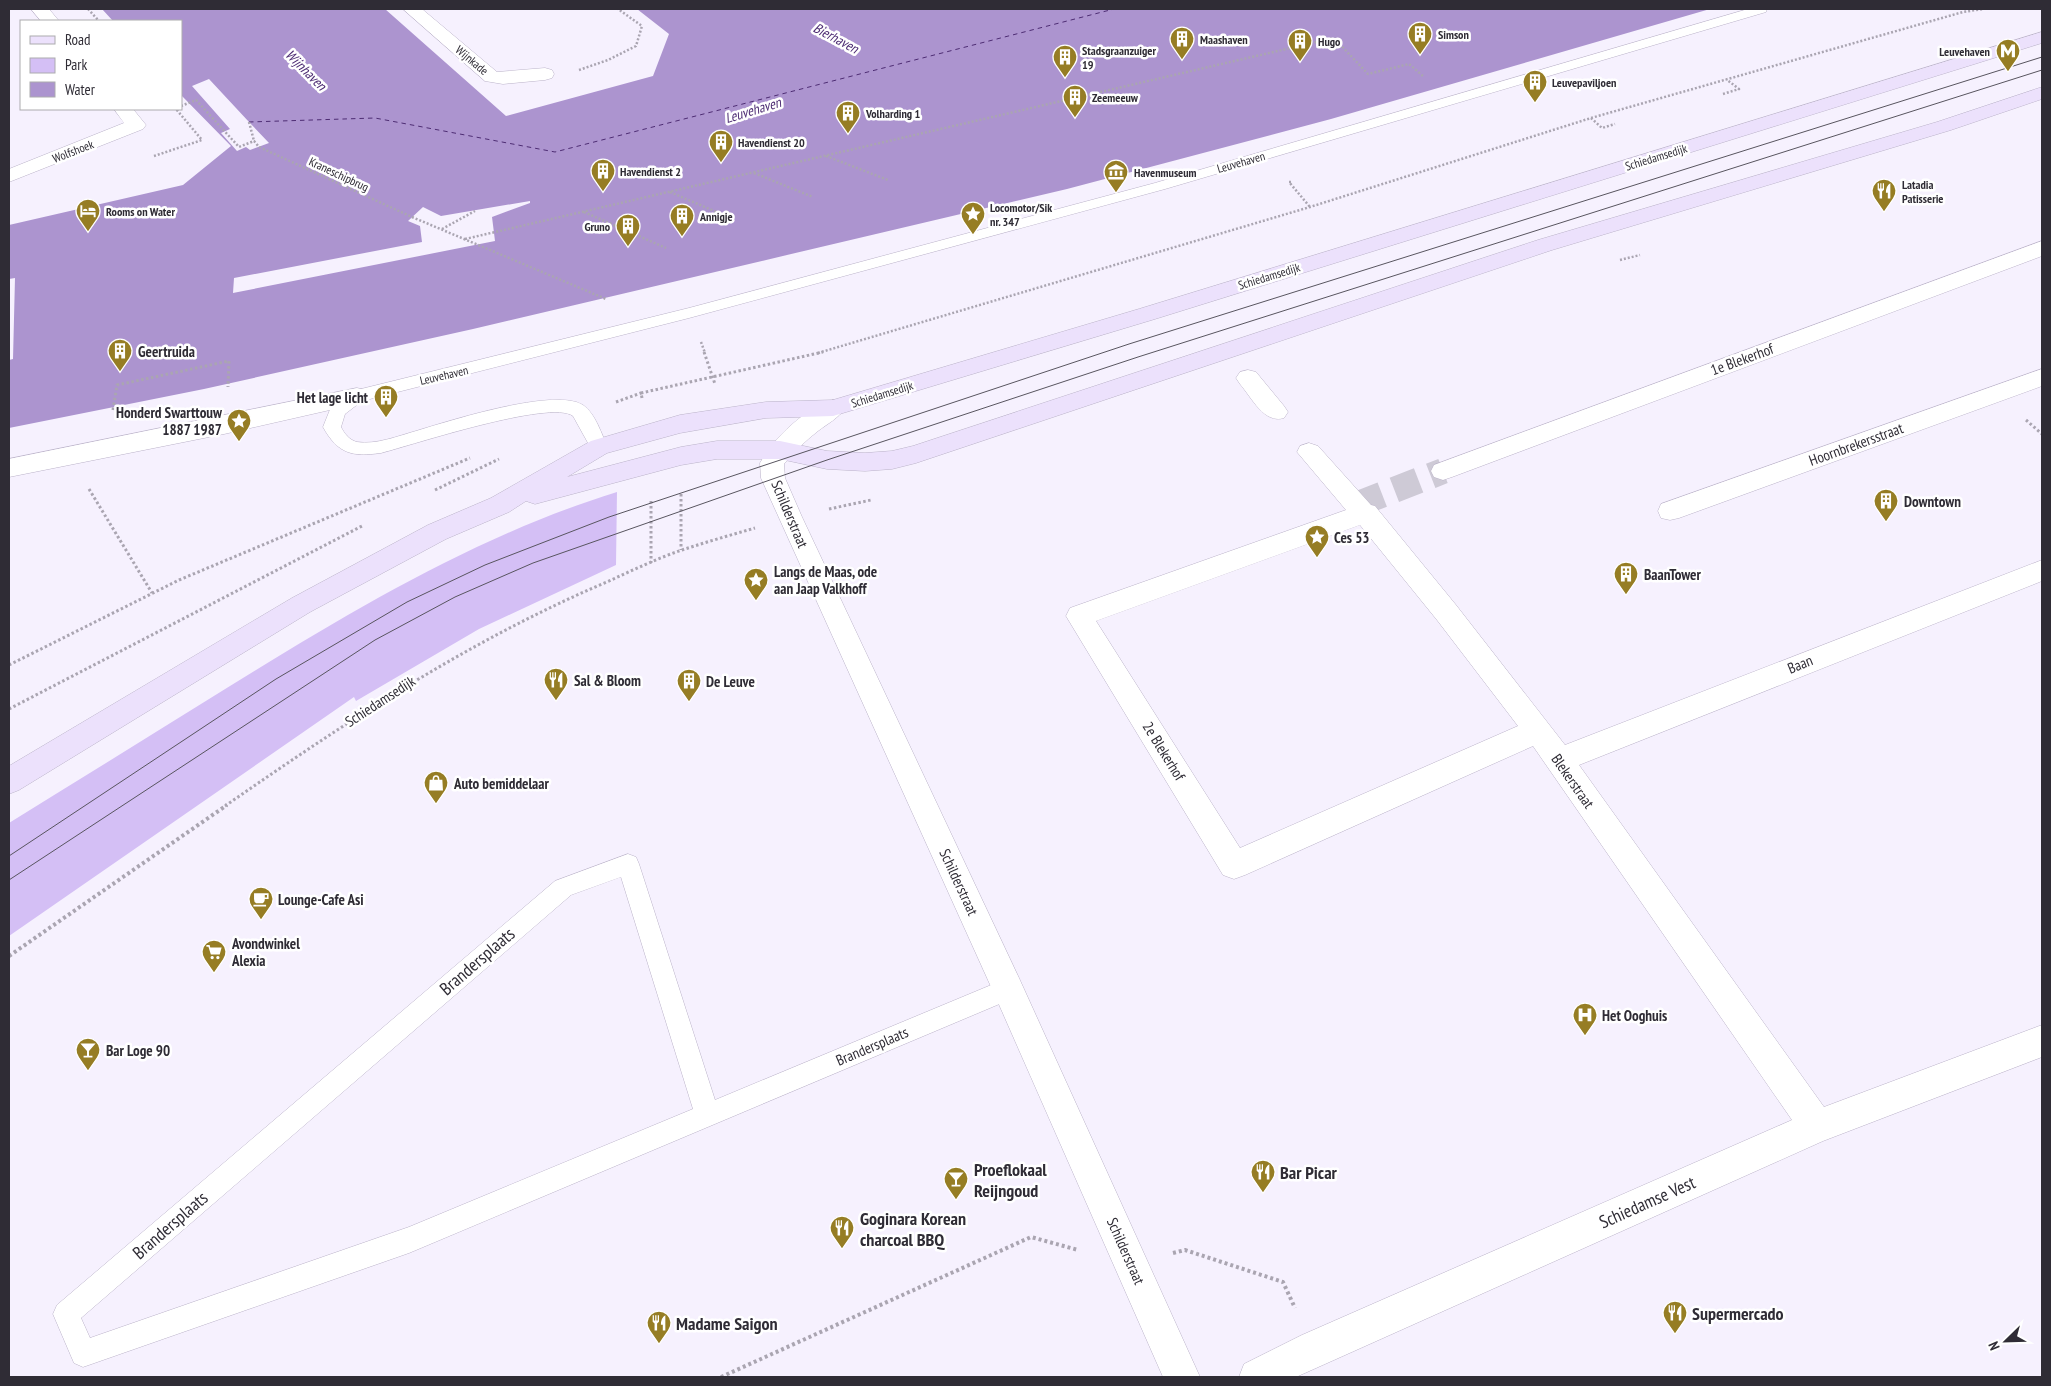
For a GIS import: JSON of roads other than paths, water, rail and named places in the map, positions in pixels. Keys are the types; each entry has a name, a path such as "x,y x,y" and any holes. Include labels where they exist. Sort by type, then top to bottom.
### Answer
{"main road":[{"name":"Schiedamsedijk","path":"9,781 301,605 437,532 500,505 599,447 680,424 766,410 833,408 1147,314 2042,37"},
{"name":"Schiedamsedijk","path":"500,505 681,456 718,450 780,450 828,460 865,462 892,460 916,454 1545,245 1944,126 2042,94"}],"street":[{"path":"40,9 49,20"},
{"name":"Wijnkade","path":"412,9 492,77 503,78 545,74"},
{"name":"Wolfshoek","path":"9,176 136,125 124,110"},
{"name":"1e Blekerhof","path":"1442,471 2042,248"},
{"name":"Hoornbrekersstraat","path":"1670,511 2042,377"},
{"path":"1248,378 1276,412"},
{"path":"9,468 358,396"},
{"name":"Schilderstraat","path":"833,408 810,423 780,450 772,462 773,478 789,517 842,626 1008,990 1182,1377"},
{"name":"Blekerstraat","path":"1309,452 1362,509 1436,597 1559,760 1817,1126"},
{"name":"2e Blekerhof","path":"1362,509 1079,616 1234,865 1537,731"},
{"name":"Baan","path":"1559,760 2042,570"},
{"name":"Schiedamse Vest","path":"1257,1377 1315,1348 1817,1126 2042,1041"}],"lane":[{"name":"Leuvehaven","path":"599,447 581,414 575,408 563,404 542,405 382,447 359,450 338,439 332,428 337,411 358,396 689,313 1160,186 1761,9"},
{"name":"Brandersplaats","path":"708,1114 628,864 564,888 66,1314 83,1354 409,1240 1008,990"}],"water":[{"path":"102,9 385,9 506,116 653,76 669,34 637,9 1710,9 1331,119 1067,189 473,329 204,389 9,428 9,225 183,185 231,146 182,96 182,20 112,20"}],"tunnel":[{"path":"1358,504 1443,471"}],"tram line":[{"path":"9,856 276,679 407,602 485,565 609,517 1129,344 2042,57"},
{"path":"9,880 375,640 455,597 533,563 827,460 1138,357 2042,70"}],"place":[{"name":"Simson","path":"1420,55"},
{"name":"Maashaven","path":"1182,60"},
{"name":"Hugo","path":"1300,62"},
{"name":"Leuvehaven","path":"2008,72"},
{"name":"Stadsgraanzuiger 19","path":"1065,78"},
{"name":"Leuvepaviljoen","path":"1535,103"},
{"name":"Zeemeeuw","path":"1075,118"},
{"name":"Volharding 1","path":"848,134"},
{"name":"Havendienst 20","path":"721,163"},
{"name":"Havendienst 2","path":"603,192"},
{"name":"Havenmuseum","path":"1116,193"},
{"name":"Latadia Patisserie","path":"1884,212"},
{"name":"Rooms on Water","path":"88,232"},
{"name":"Locomotor/Sik nr. 347","path":"973,235"},
{"name":"Annigje","path":"682,237"},
{"name":"Gruno","path":"628,247"},
{"name":"Geertruida","path":"120,372"},
{"name":"Het lage licht","path":"386,418"},
{"name":"Honderd Swarttouw 1887 1987","path":"239,442"},
{"name":"Downtown","path":"1886,522"},
{"name":"Ces 53","path":"1317,558"},
{"name":"BaanTower","path":"1626,595"},
{"name":"Langs de Maas, ode aan Jaap Valkhoff","path":"756,601"},
{"name":"Sal & Bloom","path":"556,701"},
{"name":"De Leuve","path":"689,702"},
{"name":"Auto bemiddelaar","path":"436,804"},
{"name":"Lounge-Cafe Asi","path":"261,920"},
{"name":"Avondwinkel Alexia","path":"214,973"},
{"name":"Het Ooghuis","path":"1585,1036"},
{"name":"Bar Loge 90","path":"88,1071"},
{"name":"Bar Picar","path":"1263,1193"},
{"name":"Proeflokaal Reijngoud","path":"956,1200"},
{"name":"Goginara Korean charcoal BBQ","path":"842,1249"},
{"name":"Supermercado","path":"1675,1334"},
{"name":"Madame Saigon","path":"659,1344"}],"water label":[{"name":"Bierhaven","path":"836,38"},
{"name":"Wijnhaven","path":"306,70"}]}
